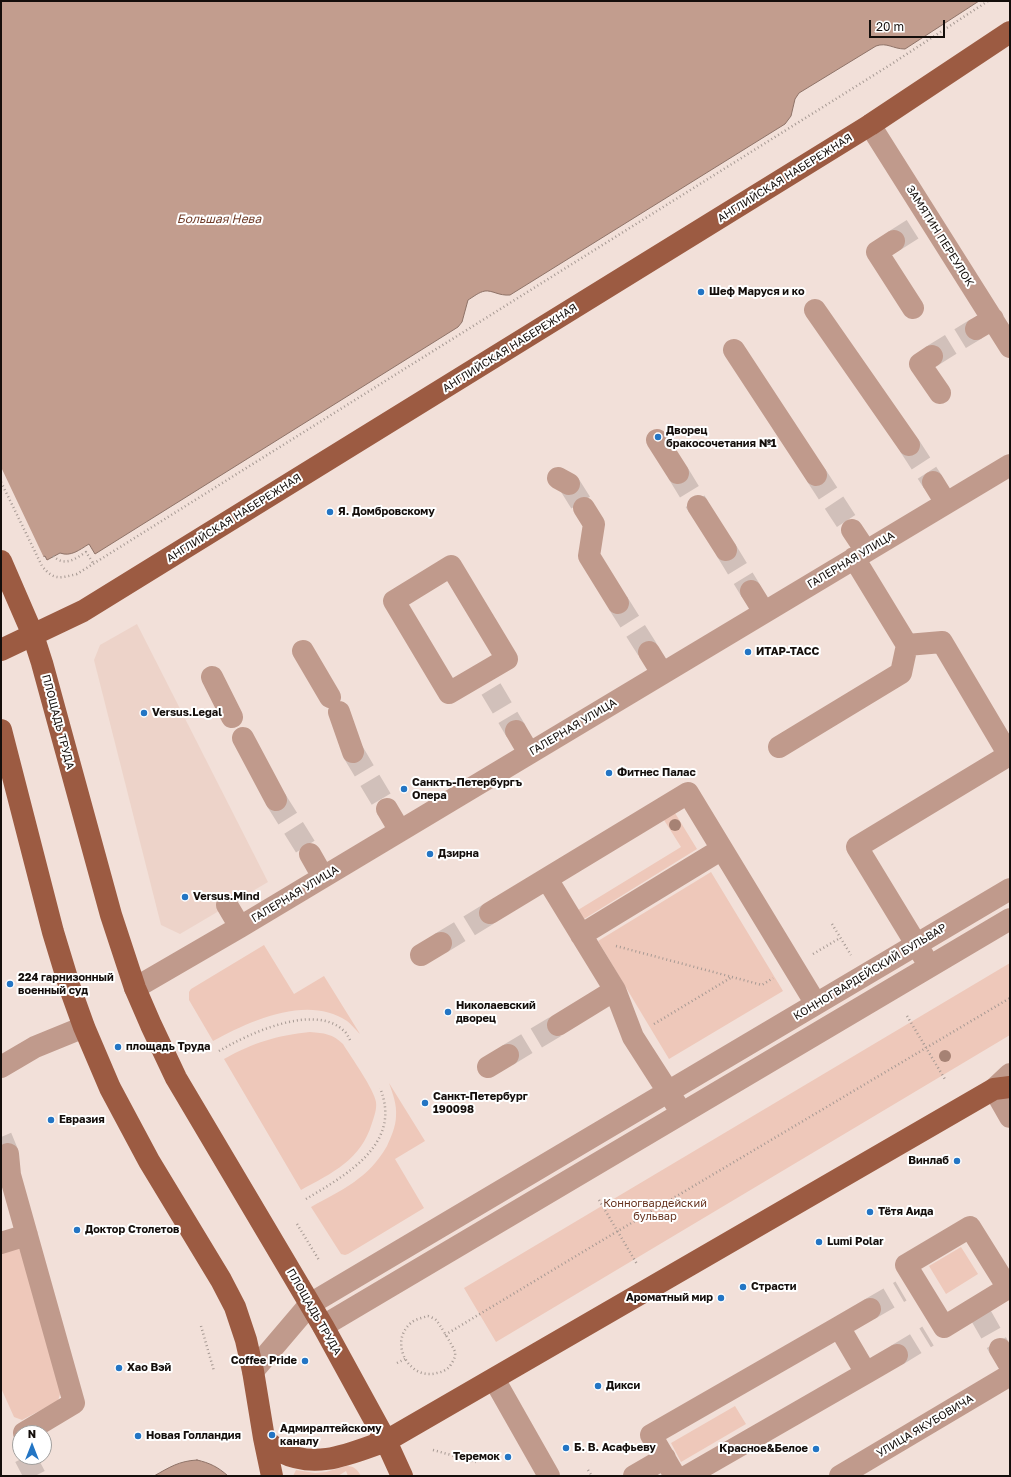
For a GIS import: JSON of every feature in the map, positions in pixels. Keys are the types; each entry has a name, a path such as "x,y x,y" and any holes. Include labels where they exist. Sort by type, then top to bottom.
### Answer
{"main road":[{"name":"АНГЛИЙСКАЯ НАБЕРЕЖНАЯ","path":"1,650 83,611 870,125 1010,32"},
{"name":"ПЛОЩАДЬ ТРУДА","path":"1,562 33,635 53,700 111,915 135,988 151,1025 176,1078 323,1326 386,1441 402,1476"},
{"path":"1,730 53,932 70,988 84,1027 110,1088 149,1161 221,1280 235,1307 246,1340 253,1371 272,1476"},
{"path":"264,1438 280,1452 302,1459 317,1461 331,1459 386,1441 1002,1088"}],"street":[{"name":"ЗАМЯТИН ПЕРЕУЛОК","path":"870,125 921,224 984,324 1010,347"},
{"path":"894,241 877,252 913,308"},
{"path":"815,310 909,445"},
{"path":"734,350 816,475"},
{"path":"932,356 920,364 940,393"},
{"path":"657,440 678,473"},
{"name":"ГАЛЕРНАЯ УЛИЦА","path":"135,988 240,927 1010,465"},
{"path":"933,482 946,503"},
{"path":"698,506 726,550"},
{"path":"584,508 594,524 589,556 618,603"},
{"path":"780,746 901,673 908,645 860,555 852,530"},
{"path":"452,566 506,659 486,681 448,693 394,601 452,566"},
{"path":"751,590 764,612"},
{"path":"908,645 942,642 1010,756 856,847 930,966"},
{"path":"303,651 334,704 353,752"},
{"path":"649,652 662,673"},
{"path":"212,677 232,717"},
{"path":"516,731 529,753"},
{"path":"243,738 276,800"},
{"path":"490,913 688,793 816,1004"},
{"path":"387,808 400,831"},
{"path":"581,935 722,849"},
{"path":"310,854 323,877"},
{"path":"547,878 615,990 633,1037 682,1114"},
{"name":"КОННОГВАРДЕЙСКИЙ БУЛЬВАР","path":"253,1371 310,1304 1010,889"},
{"path":"227,905 240,927"},
{"path":"323,1326 1010,919"},
{"path":"421,955 441,943"},
{"path":"558,1025 615,990"},
{"path":"1,1067 35,1047 84,1027"},
{"path":"488,1067 508,1055"},
{"path":"1010,1074 1002,1088 1010,1118"},
{"path":"8,1154 5,1177 27,1235 74,1403 37,1425"},
{"path":"970,1227 1008,1288 978,1311 936,1332 909,1286 906,1265 970,1227"},
{"path":"1,1243 27,1235"},
{"path":"634,1476 670,1467 652,1435 870,1309"},
{"path":"839,1327 866,1373"},
{"path":"687,1476 897,1355"},
{"name":"УЛИЦА ЯКУБОВИЧА","path":"840,1476 1010,1375"},
{"path":"494,1379 549,1476"}],"path":[{"path":"1,482 42,566 48,574 55,578 63,578 77,574 884,69 988,1"},
{"path":"53,556 57,560 63,562 70,561 86,552 93,563"},
{"path":"832,924 853,959"},
{"path":"581,935 598,941 762,985 840,938"},
{"path":"633,1037 732,977"},
{"path":"445,1335 1010,998"},
{"path":"907,1016 946,1081"},
{"path":"219,1051 241,1038 267,1027 309,1019 329,1022 343,1030 350,1040"},
{"path":"306,1199 353,1169 371,1153 381,1133 386,1116 386,1101 380,1088"},
{"path":"599,1200 637,1264"},
{"path":"297,1224 319,1260"},
{"path":"428,1316 435,1319 455,1351 454,1360 448,1368 442,1372 428,1374 417,1371 404,1359 401,1350 401,1341 406,1328 411,1322 428,1316"},
{"path":"201,1326 214,1371"},
{"path":"397,1363 404,1359"},
{"path":"433,1450 476,1462"},
{"path":"588,1470 592,1476"}],"shaded area":[{"path":"137,624 268,882 180,934 161,925 94,660 100,645"}],"green space":[{"path":"675,813 697,849 584,919 578,910 681,847 664,820"},
{"path":"711,872 783,991 669,1059 598,941"},
{"path":"264,945 294,994 324,976 360,1034 347,1021 332,1013 315,1010 297,1010 279,1013 261,1019 227,1033 213,1041 189,1000 189,992 191,989"},
{"name":"Конногвардейский бульвар","path":"1010,963 1010,1035 496,1342 464,1288"},
{"path":"310,1032 328,1035 336,1038 343,1044 371,1089 376,1102 376,1107 374,1118 367,1136 361,1147 353,1156 324,1178 301,1190 224,1059 256,1044 276,1038"},
{"path":"389,1083 425,1141 395,1159 424,1208 348,1254 341,1254 311,1207 344,1189 363,1175 372,1167 387,1146 396,1120 396,1108"},
{"path":"15,1246 22,1251 61,1391 58,1401 22,1420 14,1417 1,1388 1,1251"},
{"path":"961,1247 978,1274 946,1294 929,1266"},
{"path":"735,1406 746,1424 681,1462 671,1443"},
{"path":"346,1466 355,1468 361,1476 348,1476 346,1471 338,1476 293,1476 296,1470 315,1473 326,1472"}],"water":[{"name":"Большая Нева","path":"1,1 979,1 905,49 887,45 876,46 799,93 795,99 791,116 785,124 510,295 502,295 488,291 476,295 468,300 462,322 458,327 95,554 89,544 78,551 68,554 60,553 47,560 45,556 1,577"},
{"path":"197,1460 214,1466 228,1476 154,1476 180,1463"}],"pier":[{"path":"1,467 46,562 44,559 1,579"}],"tunnel":[{"path":"894,241 913,229"},
{"path":"932,356 976,329"},
{"path":"909,445 933,482"},
{"path":"678,473 698,506"},
{"path":"816,475 852,530"},
{"path":"569,484 584,508"},
{"path":"726,550 751,591"},
{"path":"618,603 649,652"},
{"path":"491,689 516,731"},
{"path":"353,752 387,809"},
{"path":"276,800 310,854"},
{"path":"441,943 490,913"},
{"path":"508,1055 558,1025"},
{"path":"1,1137 8,1154"},
{"path":"870,1309 901,1291"},
{"path":"980,1314 1000,1349"},
{"path":"897,1355 928,1336"},
{"path":"29,1465 35,1476"}],"place":[{"name":"Шеф Маруся и ко","path":"701,292"},
{"name":"Дворец бракосочетания №1","path":"658,437"},
{"name":"Я. Домбровскому","path":"330,512"},
{"name":"ИТАР-ТАСС","path":"748,652"},
{"name":"Versus.Legal","path":"144,713"},
{"name":"Фитнес Палас","path":"609,773"},
{"name":"Санктъ-Петербургъ Опера","path":"404,789"},
{"name":"Дзирна","path":"430,854"},
{"name":"Versus.Mind","path":"185,897"},
{"name":"224 гарнизонный военный суд","path":"10,984"},
{"name":"Николаевский дворец","path":"448,1012"},
{"name":"площадь Труда","path":"118,1047"},
{"name":"Санкт-Петербург 190098","path":"425,1103"},
{"name":"Евразия","path":"51,1120"},
{"name":"Винлаб","path":"957,1161"},
{"name":"Тётя Аида","path":"870,1212"},
{"name":"Доктор Столетов","path":"77,1230"},
{"name":"Lumi Рolar","path":"819,1242"},
{"name":"Страсти","path":"743,1287"},
{"name":"Ароматный мир","path":"721,1298"},
{"name":"Coffee Pride","path":"305,1361"},
{"name":"Хао Вэй","path":"119,1368"},
{"name":"Дикси","path":"598,1386"},
{"name":"Адмиралтейскому каналу","path":"272,1435"},
{"name":"Новая Голландия","path":"138,1436"},
{"name":"Б. В. Асафьеву","path":"566,1448"},
{"name":"Красное&Белое","path":"816,1449"},
{"name":"Теремок","path":"508,1457"}]}
